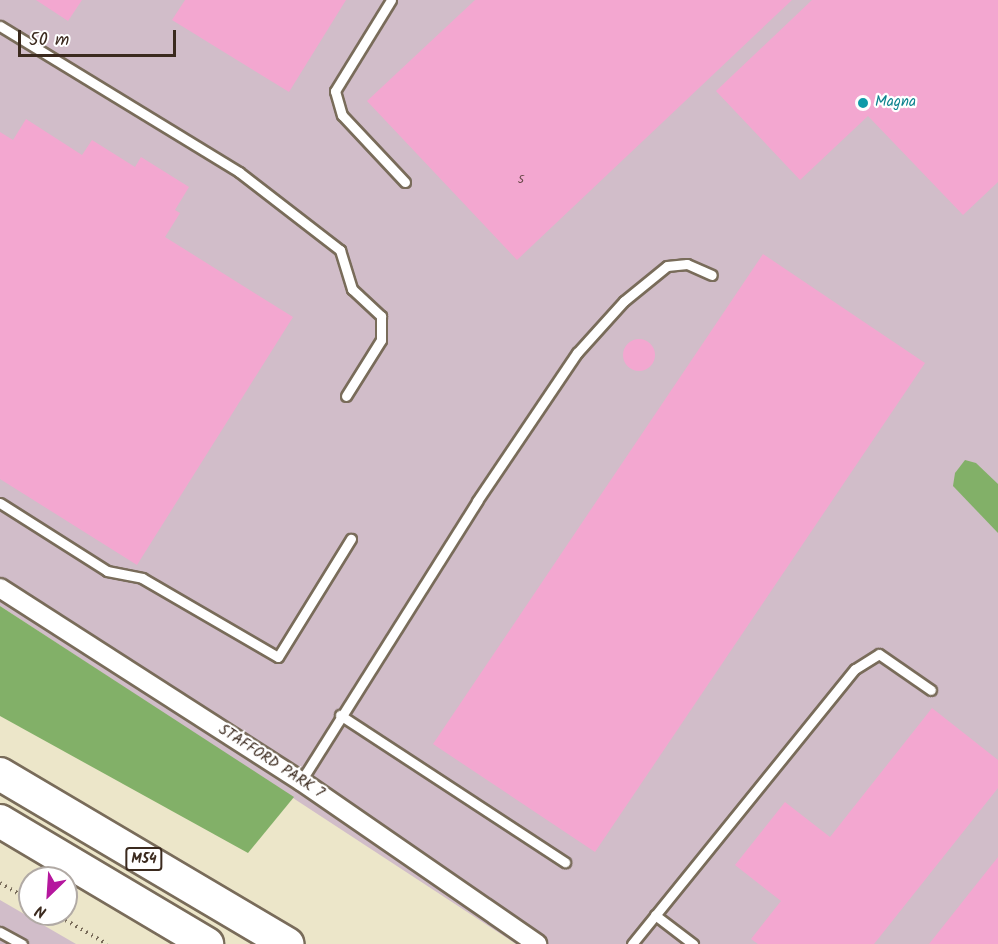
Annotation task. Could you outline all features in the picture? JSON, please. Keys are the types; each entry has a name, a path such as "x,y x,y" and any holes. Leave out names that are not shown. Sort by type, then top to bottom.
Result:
{"highway":[{"name":"M54","path":"0,774 288,944"},
{"name":"M54","path":"0,821 207,944"}],"street":[{"name":"STAFFORD PARK 7","path":"0,588 301,781 537,944"}],"lane":[{"path":"391,0 335,91 342,115 405,182"},
{"path":"0,26 239,172 340,250 352,289 381,316 381,340 346,396"},
{"path":"301,781 530,419 577,353 624,301 667,266 687,264 712,275"},
{"path":"0,503 106,571 142,578 278,657 351,539"},
{"path":"632,944 855,669 879,654 932,690"},
{"path":"340,716 565,862"},
{"path":"655,915 693,944"},
{"path":"0,932 22,944"}],"path":[{"path":"0,883 18,893"},
{"path":"76,926 107,944"}],"shaded area":[{"path":"0,0 998,0 998,944 516,944 0,606"},
{"path":"0,900 18,910 18,926 45,926 76,944 0,944"}],"green space":[{"path":"965,460 976,463 998,484 998,533 953,486 955,473"},
{"path":"0,606 294,797 248,853 0,716"}],"building":[{"path":"36,0 82,0 68,21"},
{"path":"185,0 346,0 289,92 172,20"},
{"path":"475,0 792,0 517,260 367,101"},
{"name":"Magna","path":"812,0 998,0 998,182 963,215 868,116 800,180 716,91"},
{"path":"26,119 82,155 92,140 135,167 141,157 189,187 175,210 180,213 165,237 293,317 137,565 0,479 0,132 13,140"},
{"path":"763,254 925,363 595,852 433,744"},
{"path":"639,339 650,344 655,355 650,366 639,371 628,366 623,355 628,344"},
{"path":"932,708 998,760 998,788 874,944 758,944 751,939 781,901 735,865 785,802 830,837"},
{"path":"998,857 998,944 929,944"}],"place":[{"name":"Magna","path":"863,103"}]}
